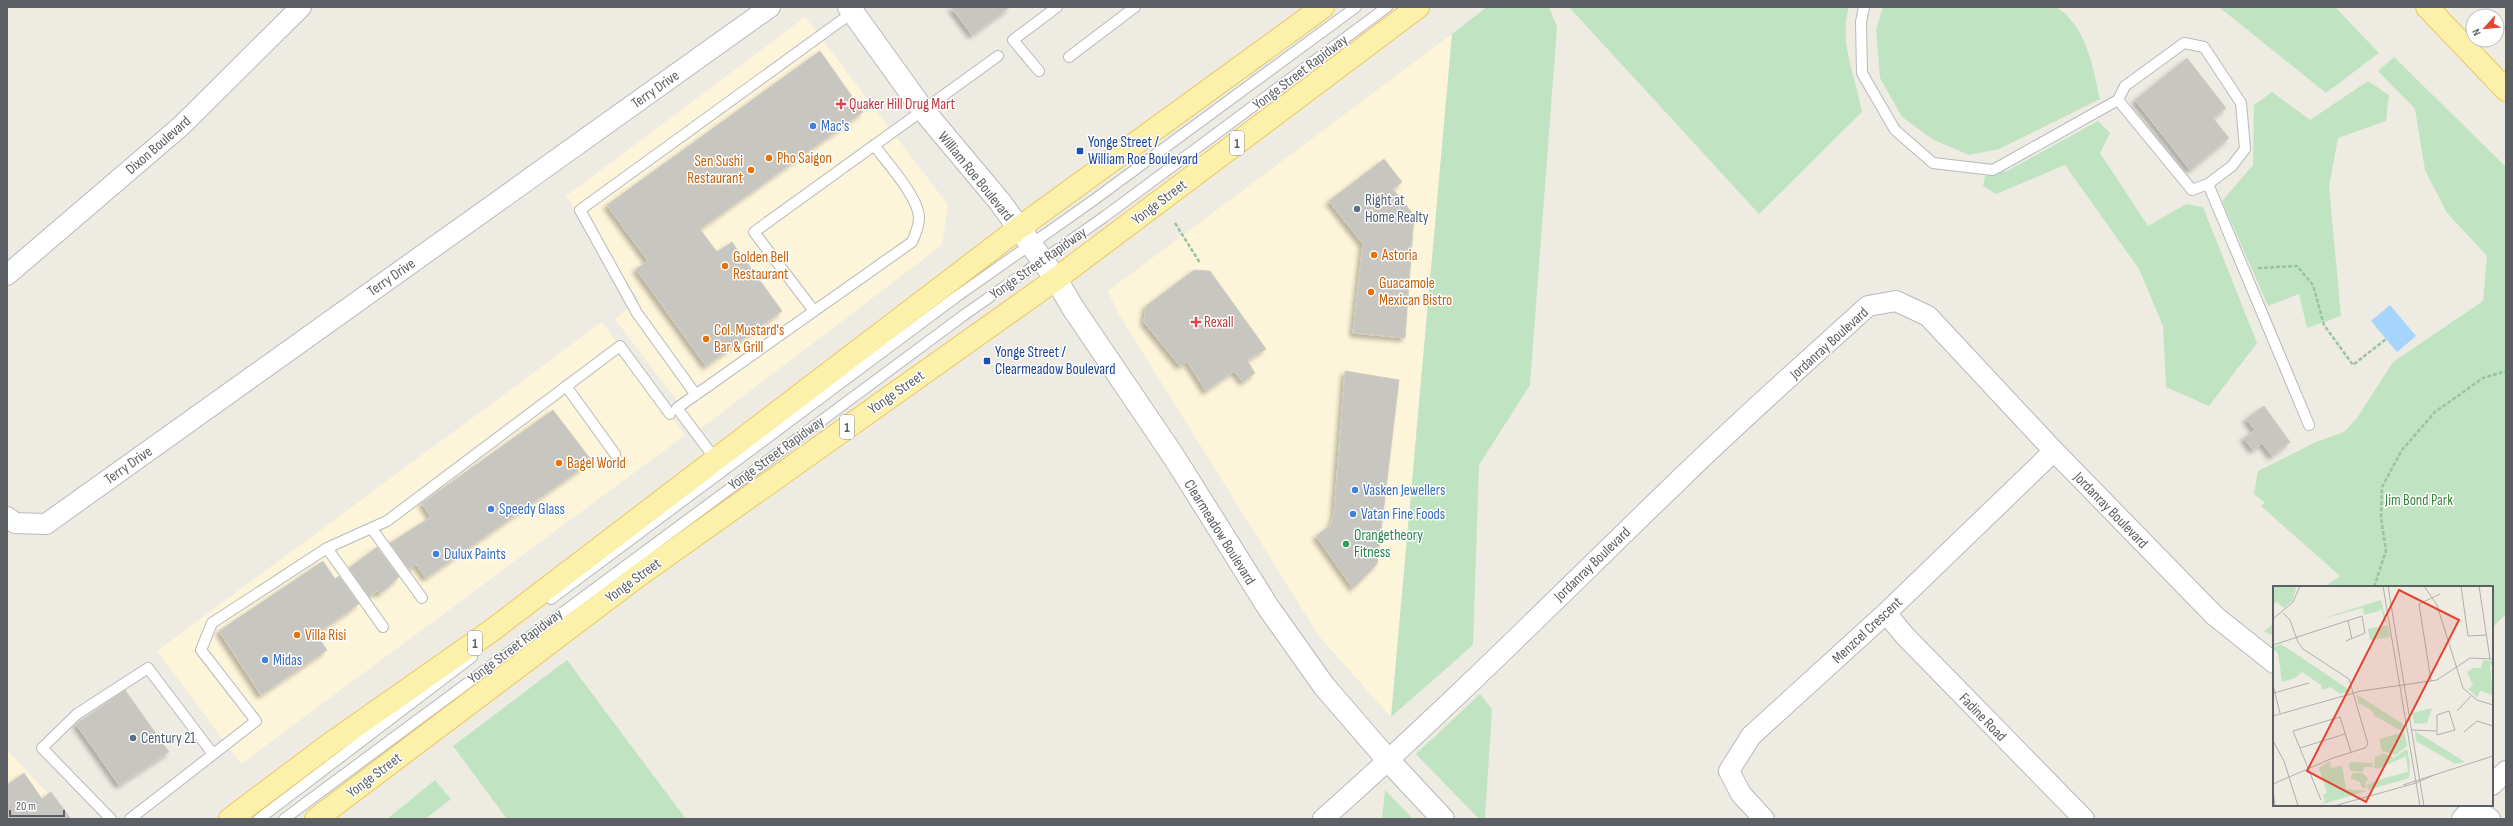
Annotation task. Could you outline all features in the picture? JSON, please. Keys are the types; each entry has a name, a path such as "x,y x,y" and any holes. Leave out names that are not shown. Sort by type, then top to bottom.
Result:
{"main road":[{"name":"1","path":"230,819 330,744 491,631 716,460 1030,244 1323,7"},
{"name":"Yonge Street","path":"316,819 638,576 1056,279 1418,7"},
{"path":"2428,7 2506,90"}],"street":[{"name":"Dixon Boulevard","path":"7,275 181,126 301,7"},
{"name":"Terry Drive","path":"7,517 15,523 46,524 770,7"},
{"name":"William Roe Boulevard","path":"851,10 923,110 1000,202 1030,244"},
{"name":"Clearmeadow Boulevard","path":"1030,244 1056,279 1073,308 1174,457 1268,607 1324,686 1387,759 1442,819"},
{"name":"Jordanray Boulevard","path":"1323,819 1364,784 1387,759 1501,654 1679,480 1868,306 1896,302 1928,316 2054,451 2215,616 2273,662"},
{"name":"Menzcel Crescent","path":"1764,819 1741,794 1729,771 1751,736 1886,613 2054,451"},
{"name":"Fadine Road","path":"1886,613 1905,636 2084,819"},
{"path":"2493,784 2506,771"},
{"path":"2470,809 2490,819"}],"lane":[{"path":"1039,71 1013,40 1057,7"},
{"path":"1069,57 1135,7"},
{"name":"Yonge Street Rapidway","path":"259,819 506,632 754,450 956,297 1356,7"},
{"name":"Yonge Street Rapidway","path":"284,819 724,491 1030,244 1263,101 1387,7"},
{"path":"1864,7 1861,22 1862,73 1895,130 1934,163 1993,170 2118,100 2125,86 2184,43 2204,47 2241,103 2245,149 2232,166 2208,184 2192,190 2118,100"},
{"path":"696,395 637,313 580,210 851,10"},
{"path":"814,311 754,232 998,56"},
{"path":"716,460 677,408 912,242 919,218 914,201 874,145"},
{"path":"2208,184 2309,425"},
{"path":"130,819 256,721 201,650 212,624 327,548 387,521 620,346 670,414"},
{"path":"566,386 615,454"},
{"path":"372,529 422,598"},
{"path":"327,548 382,627"},
{"path":"111,819 42,748 77,714 148,668 213,754"}],"path":[{"path":"1175,223 1200,263"},
{"path":"2243,269 2297,266 2313,285 2324,325 2353,366 2386,338"},
{"path":"2374,586 2386,551 2381,517 2382,488 2402,450 2435,412 2483,378 2506,371"}],"shaded area":[{"path":"805,17 948,205 942,245 699,430 615,319 639,300 566,196"},
{"path":"1452,34 1391,717 1319,636 1118,313 1108,291"},
{"path":"602,322 685,435 241,764 157,651"},
{"path":"7,750 72,819 7,819"}],"green space":[{"path":"1487,7 1549,7 1557,27 1530,385 1479,465 1473,645 1391,717 1452,34"},
{"path":"1569,7 1849,7 1846,20 1847,47 1862,112 1759,214"},
{"path":"1883,7 2056,7 2075,24 2087,48 2100,99 1999,149 1969,155 1932,139 1902,117 1880,78 1876,30"},
{"path":"2219,7 2335,7 2379,53 2326,93"},
{"name":"Jim Bond Park","path":"2394,57 2506,167 2506,614 2493,627 2493,586 2325,586 2340,576 2261,506 2265,503 2254,494 2258,471 2316,442 2344,432 2357,418 2393,362 2483,301 2487,256 2447,213 2425,170 2415,109 2378,71"},
{"path":"2368,81 2389,95 2386,121 2338,138 2329,187 2341,316 2307,328 2299,294 2268,306 2222,201 2253,165 2254,105 2272,92 2310,120"},
{"path":"2098,121 2110,133 2100,153 2148,226 2186,204 2203,207 2257,343 2209,406 2166,387 2163,326 2139,269 2065,165 1996,194 1983,186 1985,176 2007,171"},
{"path":"2273,624 2273,636 2264,631"},
{"path":"567,660 686,819 507,819 453,746"},
{"path":"1480,694 1492,709 1485,819 1479,819 1416,754"},
{"path":"435,780 451,799 425,819 387,819"},
{"path":"1385,790 1413,819 1382,819"}],"water":[{"path":"2390,305 2416,336 2397,352 2371,321"}],"building":[{"path":"951,7 1010,7 972,35"},
{"path":"820,51 863,112 700,229 717,252 732,242 782,311 706,366 636,269 648,261 607,205"},
{"path":"2187,58 2226,108 2213,118 2229,138 2190,170 2135,100"},
{"path":"1384,159 1402,182 1393,189 1414,215 1405,338 1353,333 1363,244 1329,201"},
{"path":"1194,270 1210,271 1266,349 1247,360 1255,373 1243,382 1234,371 1206,391 1187,361 1180,366 1144,322 1146,306"},
{"path":"1345,371 1399,380 1377,564 1353,588 1316,536 1331,525 1334,515"},
{"path":"2264,406 2290,442 2272,456 2262,443 2253,450 2244,438 2255,430 2246,419"},
{"path":"553,410 592,461 426,578 416,564 409,569 390,543 431,517 422,503"},
{"path":"377,547 399,577 380,594 377,591 369,596 349,568"},
{"path":"323,561 335,579 339,576 359,604 316,634 327,650 261,695 219,631"},
{"path":"125,690 169,752 119,785 76,724"},
{"path":"24,773 42,799 51,792 71,819 7,819 7,785"}],"place":[{"name":"Quaker Hill Drug Mart","path":"841,104"},
{"name":"Mac's","path":"813,126"},
{"name":"Yonge Street / William Roe Boulevard","path":"1080,151"},
{"name":"Pho Saigon","path":"769,158"},
{"name":"Sen Sushi Restaurant","path":"751,170"},
{"name":"Right at Home Realty","path":"1357,209"},
{"name":"Astoria","path":"1374,255"},
{"name":"Golden Bell Restaurant","path":"725,266"},
{"name":"Guacamole Mexican Bistro","path":"1371,292"},
{"name":"Rexall","path":"1196,322"},
{"name":"Col. Mustard's Bar & Grill","path":"706,339"},
{"name":"Yonge Street / Clearmeadow Boulevard","path":"987,361"},
{"name":"Bagel World","path":"559,463"},
{"name":"Vasken Jewellers","path":"1355,490"},
{"name":"Speedy Glass","path":"491,509"},
{"name":"Vatan Fine Foods","path":"1353,514"},
{"name":"Orangetheory Fitness","path":"1346,544"},
{"name":"Dulux Paints","path":"436,554"},
{"name":"Villa Risi","path":"297,635"},
{"name":"Midas","path":"265,660"},
{"name":"Century 21","path":"133,738"}]}
